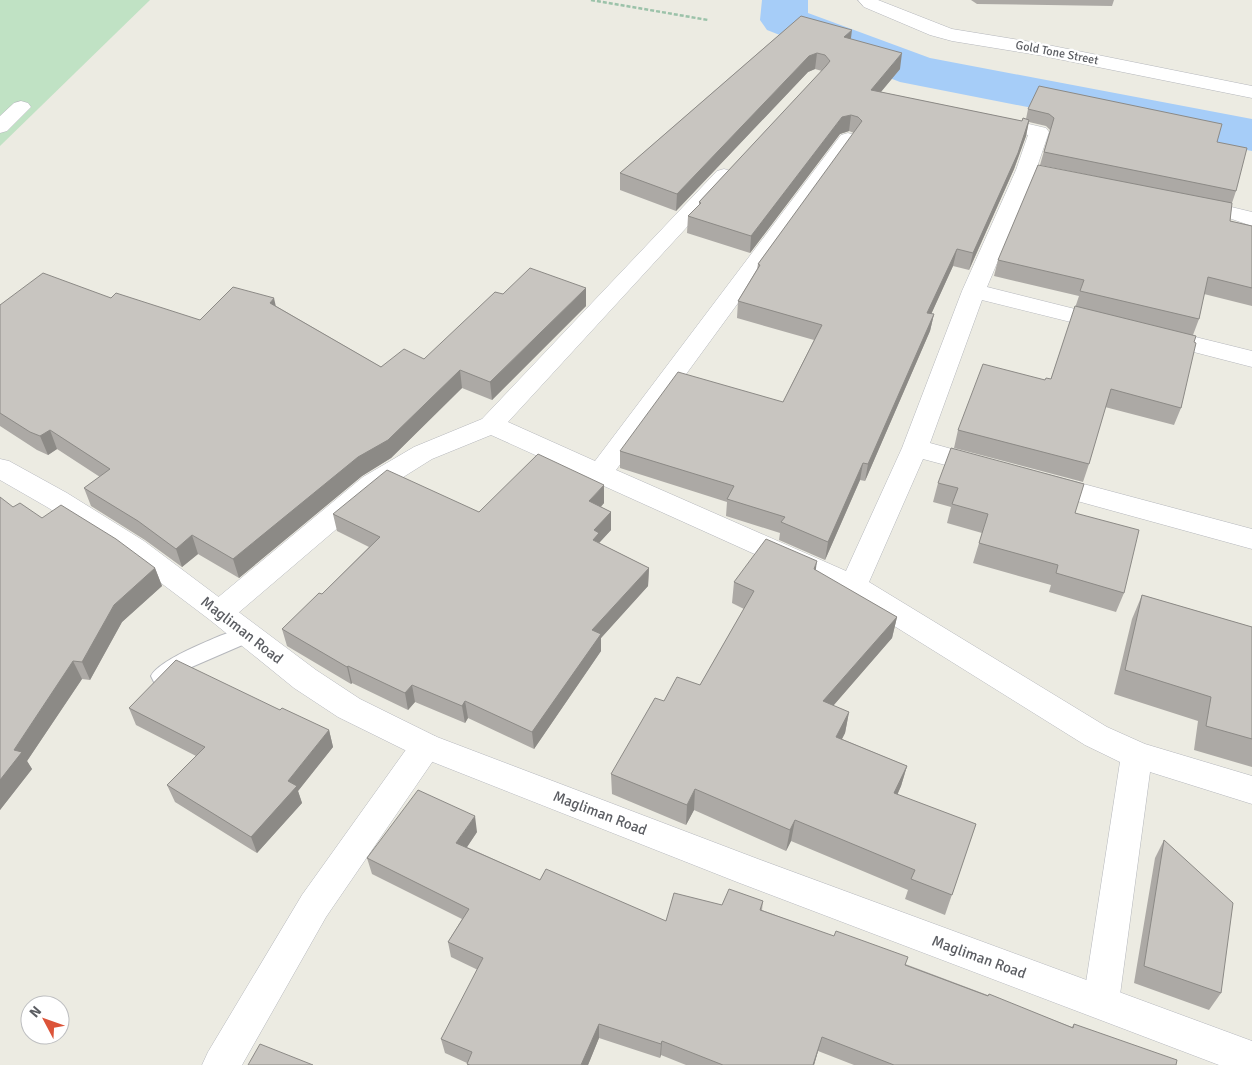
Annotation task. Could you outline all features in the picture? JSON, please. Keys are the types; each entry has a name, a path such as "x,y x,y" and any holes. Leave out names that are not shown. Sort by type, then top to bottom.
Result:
{"street":[{"name":"Gold Tone Street","path":"867,0 936,31 952,35 1038,48 1252,92"},
{"path":"0,127 21,107"},
{"path":"853,586 915,448 974,291 1036,172 1039,132 971,117"},
{"path":"600,473 848,139"},
{"path":"220,612 372,484 423,453 491,425 742,157"},
{"path":"1173,200 1232,212 1252,219"},
{"path":"974,291 1252,359"},
{"path":"491,425 853,586 1096,736 1137,755 1252,790"},
{"path":"915,448 1252,538"},
{"name":"Magliman Road","path":"0,468 57,500 134,548 305,679 349,708 426,746 749,871 1252,1058"},
{"path":"221,1065 314,906 426,746"},
{"path":"1101,1002 1137,755"}],"lane":[{"path":"150,688 160,677 180,663 247,634"}],"path":[{"path":"591,0 708,20"}],"green space":[{"path":"0,0 150,0 0,146"}],"building":[{"path":"801,16 852,30 844,37 902,53 871,90 1022,121 1023,118 1029,120 1018,153 973,253 957,249 927,313 934,314 868,464 863,463 828,542 781,522 785,517 727,499 734,486 620,451 678,372 783,402 822,325 738,301 760,265 758,264 862,121 858,117 851,115 842,117 751,236 688,216 826,66 830,61 825,55 817,53 809,56 677,194 620,173"},
{"path":"1039,86 1222,124 1217,142 1247,148 1236,191 1044,152 1054,118 1049,114 1028,109"},
{"path":"1038,165 1232,203 1230,221 1252,226 1252,288 1208,277 1199,319 1080,291 1084,280 998,260"},
{"path":"530,268 586,288 490,382 460,370 388,440 358,457 233,559 192,535 176,549 138,521 84,488 110,469 50,430 40,436 30,432 0,413 0,305 43,273 111,298 116,293 200,320 233,287 274,298 270,303 381,367 404,349 424,359 495,292 503,294"},
{"path":"1075,306 1196,336 1181,408 1111,389 1089,464 958,430 983,364 1045,380 1046,378 1051,379"},
{"path":"951,448 1084,484 1075,513 1139,530 1124,593 1056,573 1058,565 979,543 988,514 952,504 958,488 938,483"},
{"path":"538,454 604,485 589,501 611,512 594,530 599,533 593,540 649,568 592,630 601,634 532,732 465,701 462,706 412,685 405,693 347,667 282,629 319,593 322,594 380,537 333,514 387,470 479,512"},
{"path":"0,497 13,507 20,503 42,518 61,505 116,539 155,568 114,605 82,662 73,661 14,750 22,752 0,780"},
{"path":"766,539 817,561 814,569 897,617 823,701 849,712 836,737 907,766 894,793 976,824 952,895 911,879 915,870 795,820 790,830 695,789 687,805 611,774 655,698 664,701 677,677 700,685 754,591 734,582"},
{"path":"1142,595 1252,627 1252,739 1206,726 1211,697 1125,670"},
{"path":"176,660 280,710 282,708 329,730 288,781 297,786 251,837 167,785 205,747 129,708"},
{"path":"418,790 475,816 456,843 540,880 546,869 666,921 674,893 722,905 729,889 763,901 760,910 834,936 836,931 908,957 905,965 988,996 989,994 1073,1028 1074,1024 1177,1060 1176,1065 894,1065 822,1037 813,1065 723,1065 662,1041 661,1044 599,1024 581,1065 467,1064 472,1052 441,1039 483,958 448,942 469,909 367,858"},
{"path":"1164,840 1233,903 1221,993 1144,966"},
{"path":"260,1044 313,1065 248,1065"}],"waterway":[{"path":"785,0 784,20 918,71 1252,135"}]}
